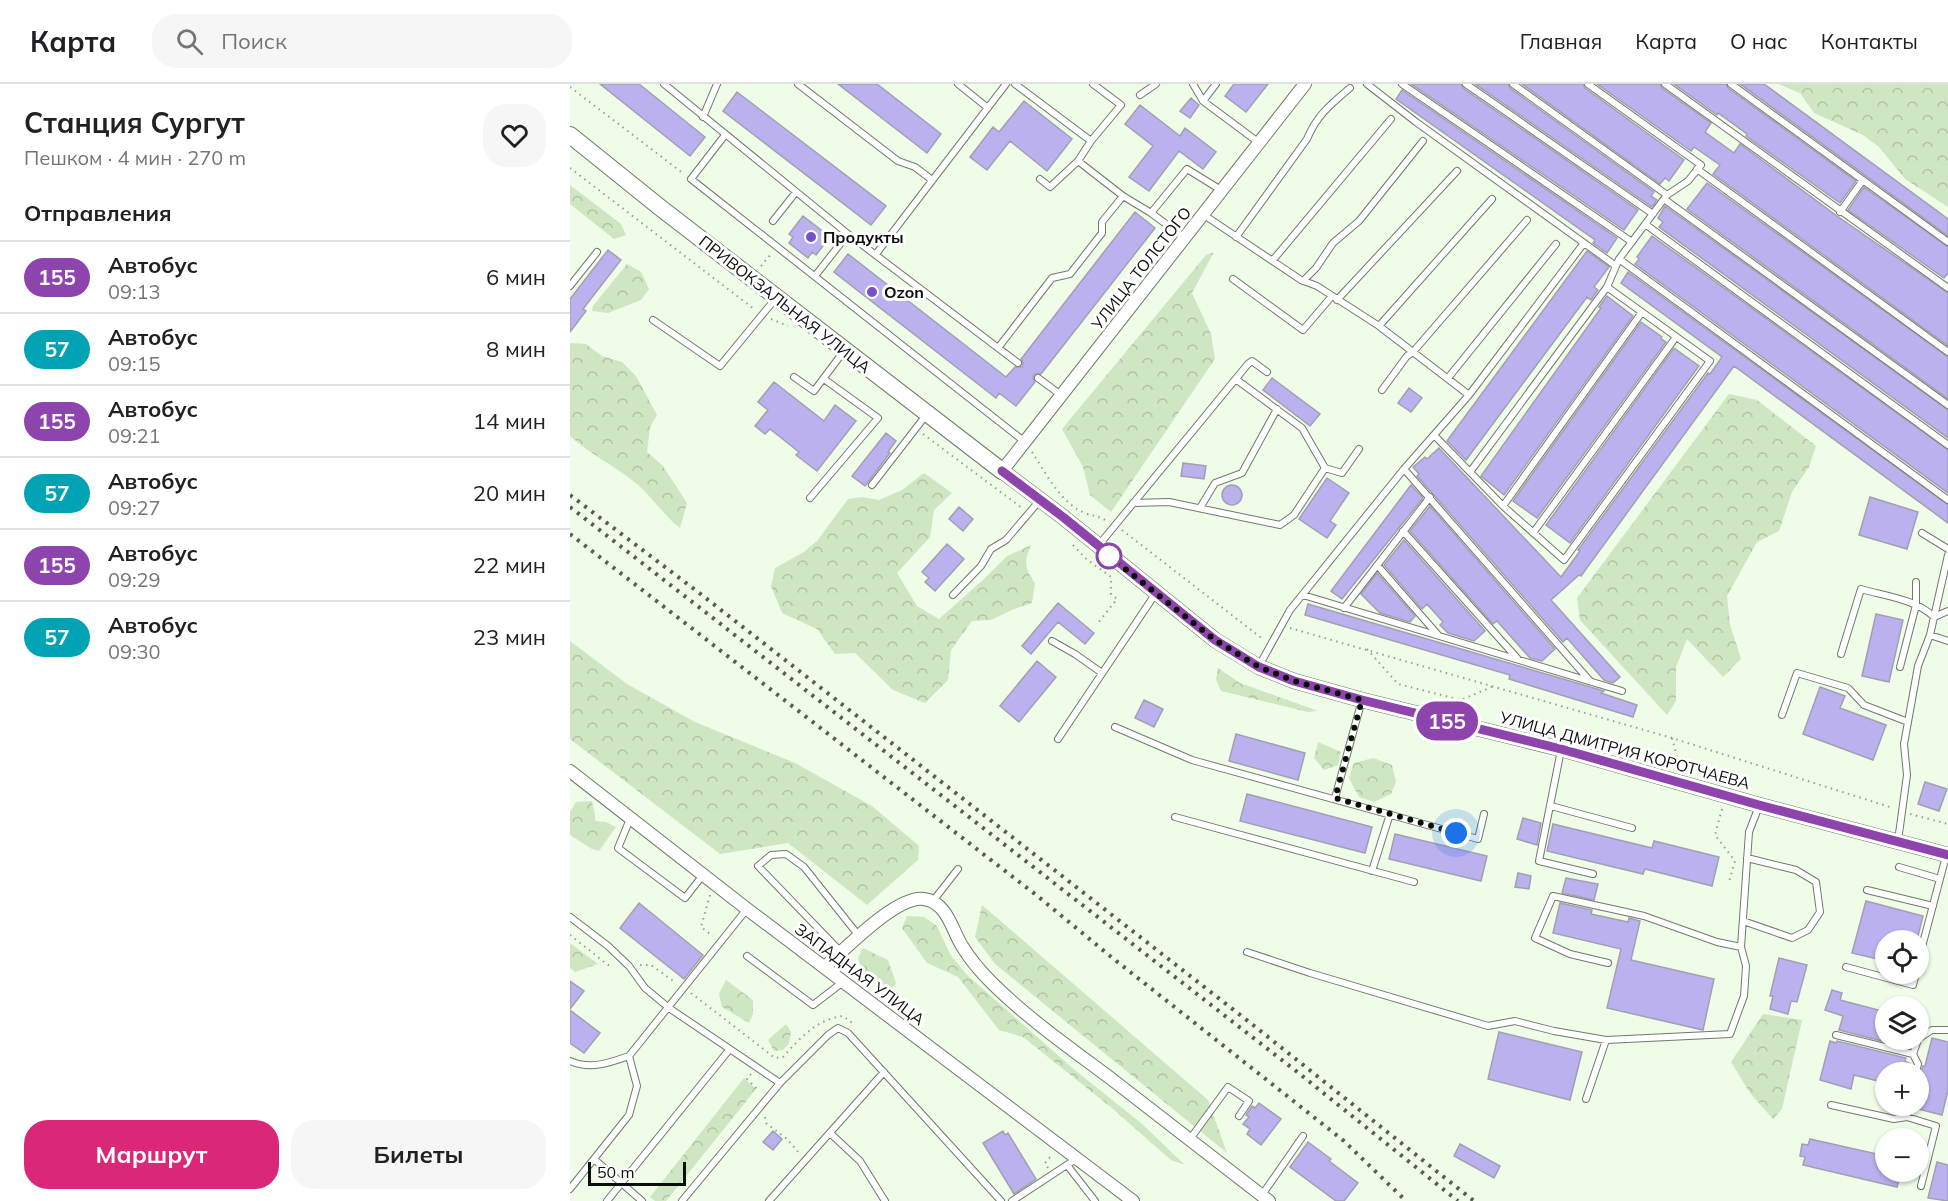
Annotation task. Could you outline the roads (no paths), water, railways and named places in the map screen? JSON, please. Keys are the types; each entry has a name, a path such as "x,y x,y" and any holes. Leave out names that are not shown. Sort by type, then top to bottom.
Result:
{"main road":[{"name":"ПРИВОКЗАЛЬНАЯ УЛИЦА","path":"570,135 1002,471"}],"street":[{"name":"УЛИЦА ТОЛСТОГО","path":"1002,471 1305,84"},
{"name":"УЛИЦА ДМИТРИЯ КОРОТЧАЕВА","path":"1002,471 1215,640 1259,667 1294,681 1362,700 1561,749 1947,855"},
{"name":"ЗАПАДНАЯ УЛИЦА","path":"570,771 825,967 1072,1162 1132,1201"},
{"path":"825,967 859,936 899,905 923,898 933,902 944,910 962,946 991,982 1045,1029 1265,1198"}],"lane":[{"path":"664,84 848,234 1018,363"},
{"path":"704,117 717,84"},
{"path":"798,84 898,161 915,167 932,180"},
{"path":"958,84 988,108"},
{"path":"876,254 1006,84"},
{"path":"1016,84 1091,141"},
{"path":"1040,179 1050,187 1078,161 1091,141 1121,105 1093,84"},
{"path":"1140,95 1156,84"},
{"path":"1193,84 1203,101 1258,142"},
{"path":"1203,101 1216,84"},
{"path":"1367,84 1616,266"},
{"path":"1402,84 1632,242"},
{"path":"1466,84 1653,214"},
{"path":"1513,84 1948,405"},
{"path":"1470,472 1607,287 1619,259 1645,224 1666,197 1688,182 1701,165 1588,84"},
{"path":"1665,84 1948,288"},
{"path":"1731,84 1948,242"},
{"path":"1236,237 1307,139 1314,123 1326,108 1350,88"},
{"path":"1273,260 1391,119"},
{"path":"726,135 691,179 1025,441"},
{"path":"1303,281 1316,268 1333,243 1359,221 1423,141"},
{"path":"1078,161 1123,196 1185,238"},
{"path":"1151,213 1187,169 1221,191"},
{"path":"1697,169 1948,352"},
{"path":"1233,279 1303,330 1457,171"},
{"path":"1840,212 1863,180"},
{"path":"773,221 796,192"},
{"path":"998,348 1052,278 1070,274 1102,233 1101,222 1123,196"},
{"path":"1379,326 1492,199"},
{"path":"1204,215 1303,281 1317,286 1379,326 1469,395"},
{"path":"1382,390 1407,356 1413,352 1527,220"},
{"path":"1645,224 1948,445"},
{"path":"815,276 848,234"},
{"path":"1259,667 1290,610 1404,469 1469,395 1584,243"},
{"path":"1448,378 1556,244"},
{"path":"570,286 597,252"},
{"path":"1619,259 1948,500"},
{"path":"1434,435 1503,506 1564,560 1710,361 1607,287"},
{"path":"653,320 720,366 776,297"},
{"path":"1503,506 1642,312"},
{"path":"1533,533 1677,337"},
{"path":"794,377 814,392 844,350"},
{"path":"1098,546 1252,361 1267,372"},
{"path":"1038,378 1061,395"},
{"path":"810,498 878,418 824,379"},
{"path":"1236,380 1302,428 1325,468 1342,472 1359,449"},
{"path":"1200,508 1215,483 1242,473 1277,409"},
{"path":"872,485 927,413"},
{"path":"1133,503 1169,502 1280,525 1294,515 1325,468"},
{"path":"1404,469 1590,681"},
{"path":"1344,608 1430,497"},
{"path":"953,595 981,566 991,549 1006,540 1040,500"},
{"path":"1404,531 1518,660"},
{"path":"1922,533 1948,549"},
{"path":"1898,842 1907,775 1904,744 1918,666 1930,635 1948,555"},
{"path":"1377,565 1438,636"},
{"path":"1900,667 1916,605 1916,582"},
{"path":"1841,654 1861,589 1916,605 1927,610 1934,617"},
{"path":"1058,739 1156,593"},
{"path":"1303,595 1622,691"},
{"path":"1934,617 1948,611"},
{"path":"1930,635 1948,641"},
{"path":"1052,641 1102,673"},
{"path":"1782,715 1797,673 1848,688 1864,705 1908,722"},
{"path":"1335,798 1362,700"},
{"path":"1115,727 1192,760 1478,839 1484,814"},
{"path":"1561,749 1539,861 1593,874"},
{"path":"1247,952 1310,974 1488,1026 1515,1021 1554,1031 1606,1040 1730,1034 1744,996 1746,966 1741,947 1749,832 1759,805"},
{"path":"1551,806 1632,828"},
{"path":"1372,871 1390,814"},
{"path":"630,818 618,848 685,897 703,875"},
{"path":"1175,818 1414,882"},
{"path":"841,953 758,866 771,855 786,854 804,867 859,936"},
{"path":"1927,930 1947,855"},
{"path":"1743,921 1792,938 1808,930 1820,912 1816,882 1796,870 1747,858"},
{"path":"1899,867 1940,879"},
{"path":"933,902 958,869"},
{"path":"1867,890 1933,906"},
{"path":"1608,963 1570,954 1535,938 1553,896 1644,916 1717,942 1741,947"},
{"path":"570,1062 581,1066 605,1065 629,1056 747,909"},
{"path":"570,917 608,946 629,966 645,988 669,1008 780,1083"},
{"path":"747,956 813,1005 844,982"},
{"path":"1846,968 1875,975"},
{"path":"682,1201 780,1083 828,1035 838,1028 848,1033 1001,1201"},
{"path":"1929,1032 1948,1030"},
{"path":"1836,1035 1913,1054"},
{"path":"1586,1099 1606,1040"},
{"path":"607,1201 729,1050"},
{"path":"1914,1050 1913,1054 1917,1062"},
{"path":"570,1189 629,1115 637,1086 629,1056"},
{"path":"769,1201 884,1072"},
{"path":"1190,1140 1228,1087 1249,1101 1239,1116"},
{"path":"1831,1105 1894,1119 1907,1117 1936,1126 1921,1186"},
{"path":"830,1133 860,1161 885,1201"},
{"path":"1265,1198 1303,1136"},
{"path":"594,1159 642,1201"},
{"path":"1012,1201 1072,1162 1095,1201"}],"railway":[{"path":"570,495 698,592 1253,1025 1474,1201"},
{"path":"570,507 1296,1071 1458,1201"},
{"path":"570,534 1040,898 1344,1141 1406,1201"}],"place":[{"name":"Продукты","path":"811,237"},
{"name":"Ozon","path":"872,292"}]}
